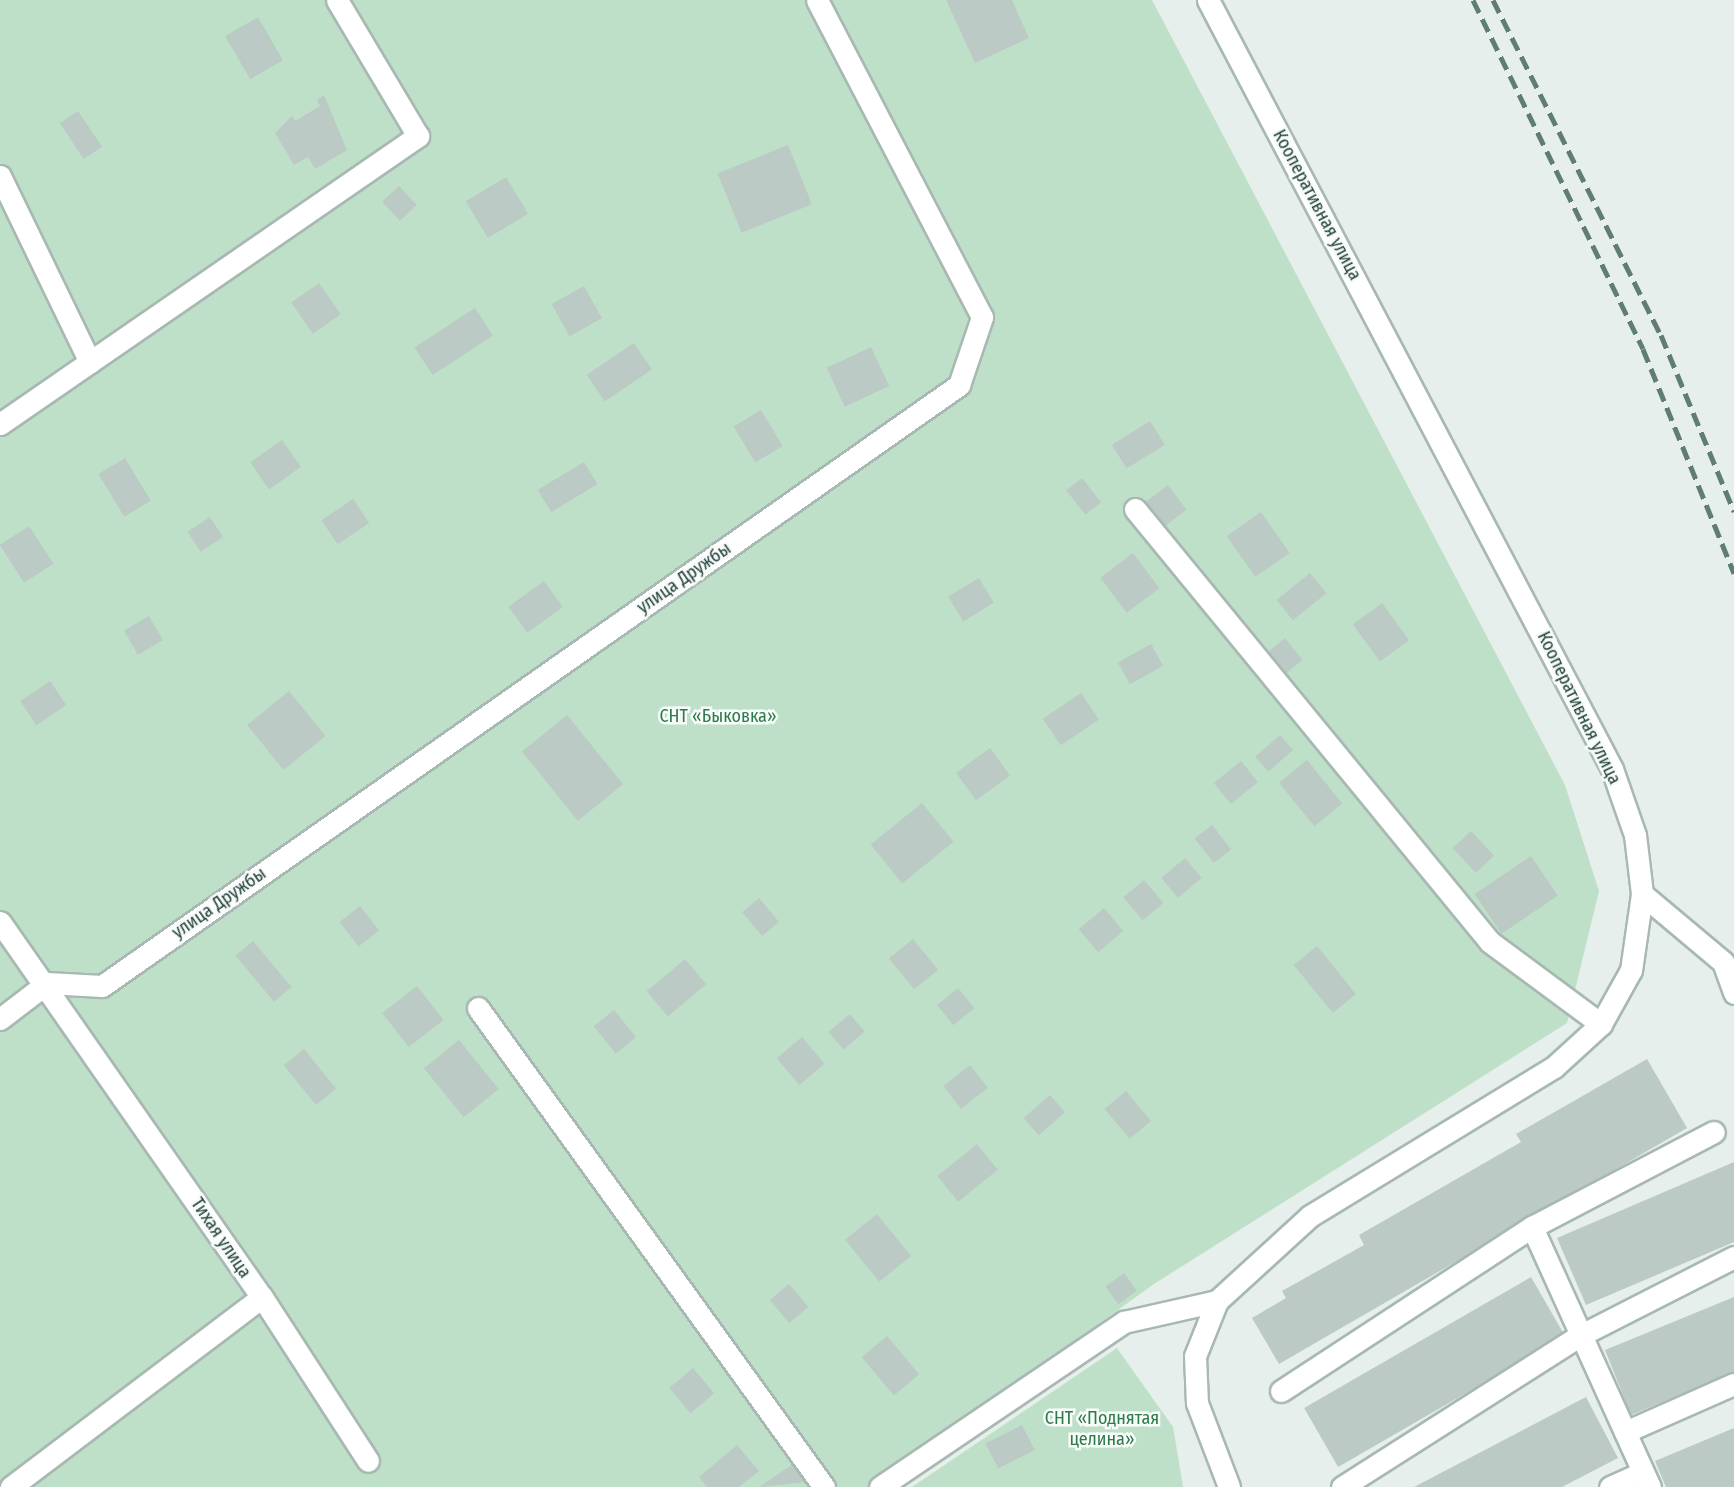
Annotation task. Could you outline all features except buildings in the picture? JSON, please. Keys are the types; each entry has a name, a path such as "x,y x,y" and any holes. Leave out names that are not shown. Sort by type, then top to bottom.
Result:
{"street":[{"path":"0,424 418,136 337,0"},
{"name":"улица Дружбы","path":"47,983 102,986 959,385 982,317 817,0"},
{"name":"Кооперативная улица","path":"1208,0 1612,769 1635,835 1642,894 1631,970 1601,1024 1554,1067 1310,1216 1217,1301 1195,1356 1197,1403 1229,1487"},
{"path":"0,176 90,362"},
{"path":"1135,509 1490,942 1601,1024"},
{"path":"1642,894 1723,962 1734,993"},
{"name":"Тихая улица","path":"0,922 47,983 262,1297 11,1487"},
{"path":"0,1019 47,983"},
{"path":"478,1008 824,1487"},
{"path":"1281,1391 1532,1227 1714,1132"},
{"path":"1532,1227 1647,1479 1610,1487"},
{"path":"1342,1487 1581,1335 1734,1258"},
{"path":"262,1297 368,1461"},
{"path":"880,1487 1124,1322 1217,1301"},
{"path":"1625,1432 1734,1384"}],"green space":[{"name":"СНТ «Быковка»","path":"0,0 1152,0 1565,785 1599,891 1567,1023 1154,1284 872,1487 0,1487"},
{"name":"СНТ «Поднятая целина»","path":"1117,1348 1173,1427 1183,1487 912,1487"}],"railway":[{"path":"1473,0 1643,349 1734,573"},
{"path":"1493,0 1661,335 1734,511"}]}
